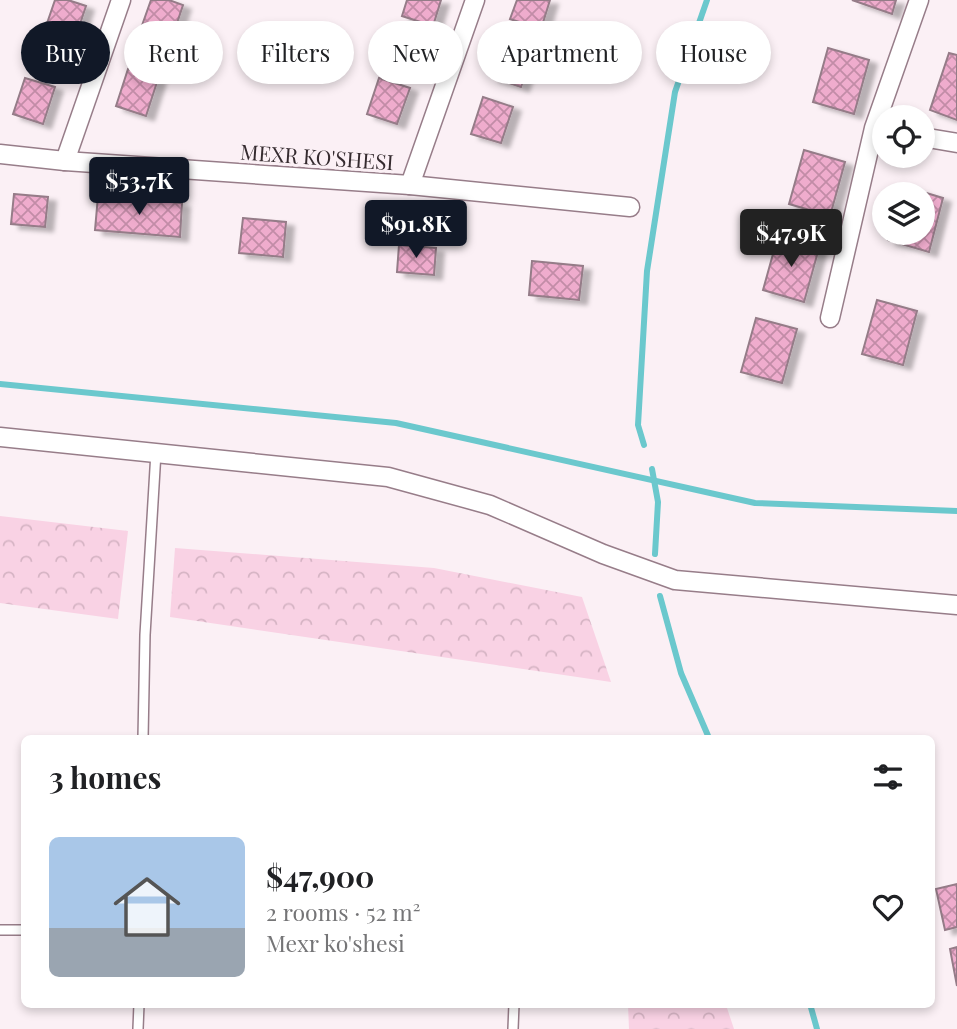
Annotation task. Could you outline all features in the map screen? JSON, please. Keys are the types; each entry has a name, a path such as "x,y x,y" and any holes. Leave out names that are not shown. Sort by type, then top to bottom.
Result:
{"street":[{"path":"65,161 121,0"},
{"path":"410,185 475,0"},
{"path":"886,105 919,0"},
{"path":"935,139 957,143"},
{"name":"MEXR KO'SHESI","path":"0,154 410,185 630,208"},
{"path":"830,318 872,155"},
{"path":"0,437 388,477 490,505 603,554 675,580 957,605"}],"lane":[{"path":"143,735 145,635 156,452"},
{"path":"0,930 21,930"},
{"path":"138,1029 139,1008"},
{"path":"513,1029 514,1008"}],"green space":[{"path":"0,516 128,531 118,619 0,603"},
{"path":"175,548 434,568 582,597 611,682 170,617"},
{"path":"628,1008 727,1008 734,1029 629,1029"}],"building":[{"path":"55,0 68,0 86,6 81,21 48,21"},
{"path":"151,0 169,0 183,5 178,21 144,21"},
{"path":"407,0 441,0 435,21 418,21 402,16"},
{"path":"517,0 550,0 543,21 510,19"},
{"path":"852,0 896,0 892,14"},
{"path":"828,48 869,60 854,114 813,102"},
{"path":"949,53 957,55 957,120 935,112 935,105 932,105"},
{"path":"124,81 124,84 156,84 146,116 116,106"},
{"path":"23,84 55,87 43,124 13,114"},
{"path":"377,84 398,84 410,88 397,124 367,114"},
{"path":"483,97 513,107 501,143 471,134"},
{"path":"804,150 845,162 830,216 789,204"},
{"path":"14,194 48,197 45,227 11,224"},
{"path":"98,196 182,203 180,237 95,230"},
{"path":"935,196 943,198 935,229"},
{"path":"243,218 286,222 283,257 239,253"},
{"path":"778,236 819,248 804,302 763,290"},
{"path":"399,245 436,248 434,275 397,272"},
{"path":"905,245 931,245 929,252"},
{"path":"532,261 583,266 579,300 529,295"},
{"path":"877,300 917,311 903,365 862,354"},
{"path":"756,318 797,329 782,383 741,372"},
{"path":"957,884 957,927 945,930 936,889"},
{"path":"957,947 957,986 950,949"}],"waterway":[{"path":"644,445 638,425 647,271 675,92 707,0"},
{"path":"0,384 396,423 755,503 957,511"},
{"path":"652,469 658,502 655,554"},
{"path":"660,596 681,673 708,735"},
{"path":"811,1008 817,1029"}]}
